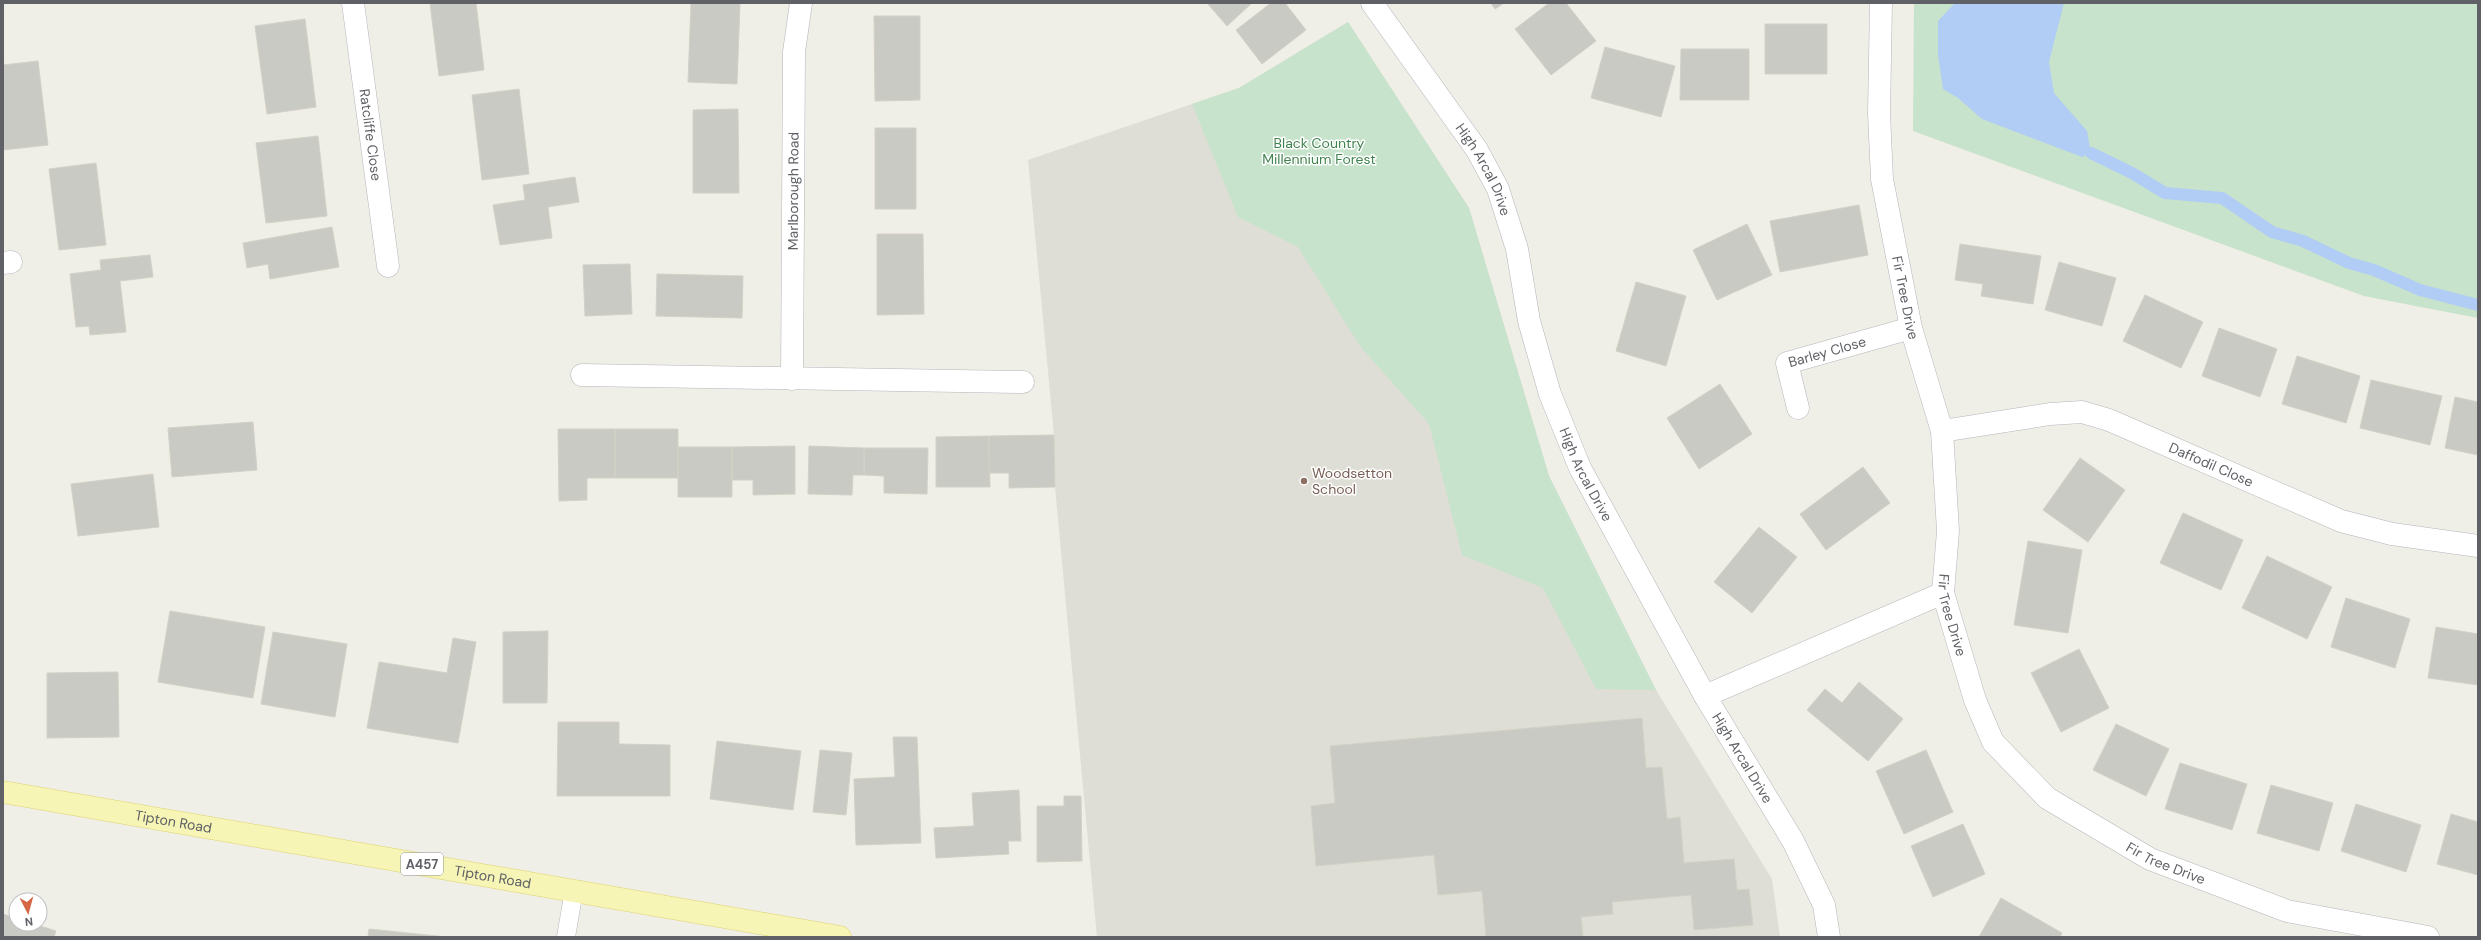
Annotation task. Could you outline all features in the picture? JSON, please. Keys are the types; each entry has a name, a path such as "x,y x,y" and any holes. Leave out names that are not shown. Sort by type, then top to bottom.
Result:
{"main road":[{"name":"Tipton Road","path":"3,792 840,937"}],"street":[{"name":"Ratcliffe Close","path":"353,3 388,266"},
{"name":"Marlborough Road","path":"792,380 794,52 800,3"},
{"name":"High Arcal Drive","path":"1372,3 1476,150 1498,189 1517,249 1531,329 1550,394 1580,468 1705,696 1793,841 1824,905 1829,937"},
{"name":"Fir Tree Drive","path":"1881,3 1879,113 1882,179 1911,328 1942,431 1948,531 1943,593 1975,700 1993,742 2047,798 2150,859 2287,911 2428,937"},
{"name":"Barley Close","path":"1798,408 1787,363 1911,328"},
{"path":"582,375 792,380 1023,382"},
{"name":"Daffodil Close","path":"1942,431 2050,414 2082,412 2109,420 2341,521 2392,534 2478,546"},
{"path":"1705,696 1943,593"}],"lane":[{"path":"566,937 574,890"}],"shaded area":[{"name":"Woodsetton School","path":"1348,22 1469,208 1549,476 1656,690 1772,879 1780,937 1097,937 1055,487 1054,435 1028,160 1239,88"}],"green space":[{"path":"1914,3 2478,3 2478,318 2364,296 1913,131"},
{"name":"Black Country Millennium Forest","path":"1348,22 1469,208 1549,476 1656,690 1596,689 1543,588 1462,555 1429,424 1360,346 1298,247 1238,217 1192,104 1239,88"}],"water":[{"path":"1955,3 2064,3 2049,62 2054,93 2087,131 2091,153 2082,157 1982,119 1958,98 1943,89 1938,55 1938,21"}],"building":[{"path":"430,3 476,3 484,70 439,76"},
{"path":"691,3 740,3 737,84 688,82"},
{"path":"1207,3 1252,3 1227,26"},
{"path":"1271,3 1285,3 1306,30 1262,64 1236,30"},
{"path":"1491,3 1504,3 1495,9"},
{"path":"1549,3 1566,3 1596,41 1551,75 1515,29"},
{"path":"874,16 920,16 920,100 875,101"},
{"path":"305,19 316,107 267,114 255,26"},
{"path":"1765,24 1827,24 1827,74 1765,74"},
{"path":"1605,47 1675,66 1661,117 1591,98"},
{"path":"1681,49 1749,49 1749,100 1680,100"},
{"path":"38,61 48,145 3,150 3,65"},
{"path":"519,89 529,174 482,180 472,95"},
{"path":"738,109 739,193 693,193 693,110"},
{"path":"875,128 916,128 916,209 875,209"},
{"path":"318,136 327,216 266,223 256,143"},
{"path":"96,163 106,245 59,250 49,169"},
{"path":"575,177 579,202 548,207 552,238 500,245 493,205 525,200 523,185"},
{"path":"1859,205 1868,255 1780,272 1770,221"},
{"path":"1747,224 1772,275 1717,300 1693,250"},
{"path":"332,227 339,267 270,279 268,264 247,268 243,243"},
{"path":"877,234 923,234 924,314 877,315"},
{"path":"1960,244 2041,256 2033,304 1981,296 1983,284 1955,280"},
{"path":"150,255 153,277 120,281 126,332 90,335 89,326 76,327 70,274 101,270 100,260"},
{"path":"2059,262 2116,278 2102,326 2045,310"},
{"path":"630,264 632,314 585,316 583,265"},
{"path":"657,274 743,276 742,318 656,316"},
{"path":"1636,282 1686,296 1666,366 1616,351"},
{"path":"2145,295 2203,322 2181,368 2123,341"},
{"path":"2219,328 2277,349 2260,397 2202,376"},
{"path":"2297,356 2360,376 2346,423 2282,404"},
{"path":"2371,380 2442,396 2430,445 2360,428"},
{"path":"1720,384 1752,434 1699,469 1667,418"},
{"path":"2455,397 2478,402 2478,455 2445,448"},
{"path":"253,422 257,470 172,477 168,428"},
{"path":"558,429 615,429 615,478 587,478 587,500 559,501"},
{"path":"615,429 678,429 678,478 615,478"},
{"path":"1054,435 1055,487 1009,488 1009,473 989,473 989,436"},
{"path":"989,436 990,487 936,487 936,437"},
{"path":"795,446 795,494 753,495 753,480 732,480 732,447"},
{"path":"809,446 864,448 864,475 853,475 852,495 808,494"},
{"path":"678,447 732,447 732,497 678,497"},
{"path":"864,448 928,448 927,494 884,493 884,476 864,475"},
{"path":"2080,458 2125,490 2088,542 2043,510"},
{"path":"1863,467 1890,503 1826,550 1800,514"},
{"path":"153,474 159,527 78,536 71,484"},
{"path":"2183,513 2243,540 2221,590 2160,563"},
{"path":"1759,527 1797,557 1752,613 1714,582"},
{"path":"2028,541 2082,550 2068,633 2014,625"},
{"path":"2267,556 2332,587 2307,639 2242,608"},
{"path":"2346,598 2410,619 2395,668 2331,647"},
{"path":"170,611 265,627 253,698 158,682"},
{"path":"2436,627 2478,634 2478,685 2428,678"},
{"path":"548,631 547,703 503,703 503,632"},
{"path":"273,632 347,644 335,717 261,704"},
{"path":"453,638 476,642 458,743 367,728 379,662 447,673"},
{"path":"2079,649 2109,708 2061,732 2031,673"},
{"path":"118,672 119,737 47,738 47,673"},
{"path":"1859,682 1903,719 1868,761 1807,710 1825,689 1842,703"},
{"path":"1642,718 1646,768 1662,767 1667,819 1680,817 1684,863 1734,859 1737,890 1749,889 1753,925 1694,930 1691,895 1612,902 1613,914 1581,917 1583,937 1486,937 1482,891 1438,895 1434,855 1316,866 1311,806 1335,803 1330,746"},
{"path":"558,722 619,722 619,744 670,745 670,796 557,796"},
{"path":"2116,724 2169,749 2146,796 2093,770"},
{"path":"893,737 917,737 921,843 856,845 854,779 895,777"},
{"path":"717,741 801,751 793,810 710,799"},
{"path":"820,750 852,753 846,815 813,812"},
{"path":"1926,750 1953,812 1904,834 1876,771"},
{"path":"2180,763 2247,784 2232,830 2165,809"},
{"path":"2271,785 2333,803 2319,851 2257,833"},
{"path":"1019,790 1021,841 1008,841 1009,854 936,858 934,828 974,826 972,793"},
{"path":"1064,796 1081,796 1082,861 1037,862 1037,806 1064,806"},
{"path":"2356,804 2421,825 2406,872 2341,851"},
{"path":"2451,814 2478,822 2478,875 2437,864"},
{"path":"1963,824 1985,874 1933,897 1911,846"},
{"path":"2001,898 2062,933 2060,937 1979,937"},
{"path":"3,914 8,916 8,932 48,932 48,928 56,931 54,937 3,937"},
{"path":"369,929 447,937 368,937"}],"waterway":[{"path":"2091,153 2132,173 2165,193 2222,198 2272,232 2303,241 2349,263 2374,270 2420,290 2478,305"}],"place":[{"name":"Woodsetton School","path":"1304,481"}]}
